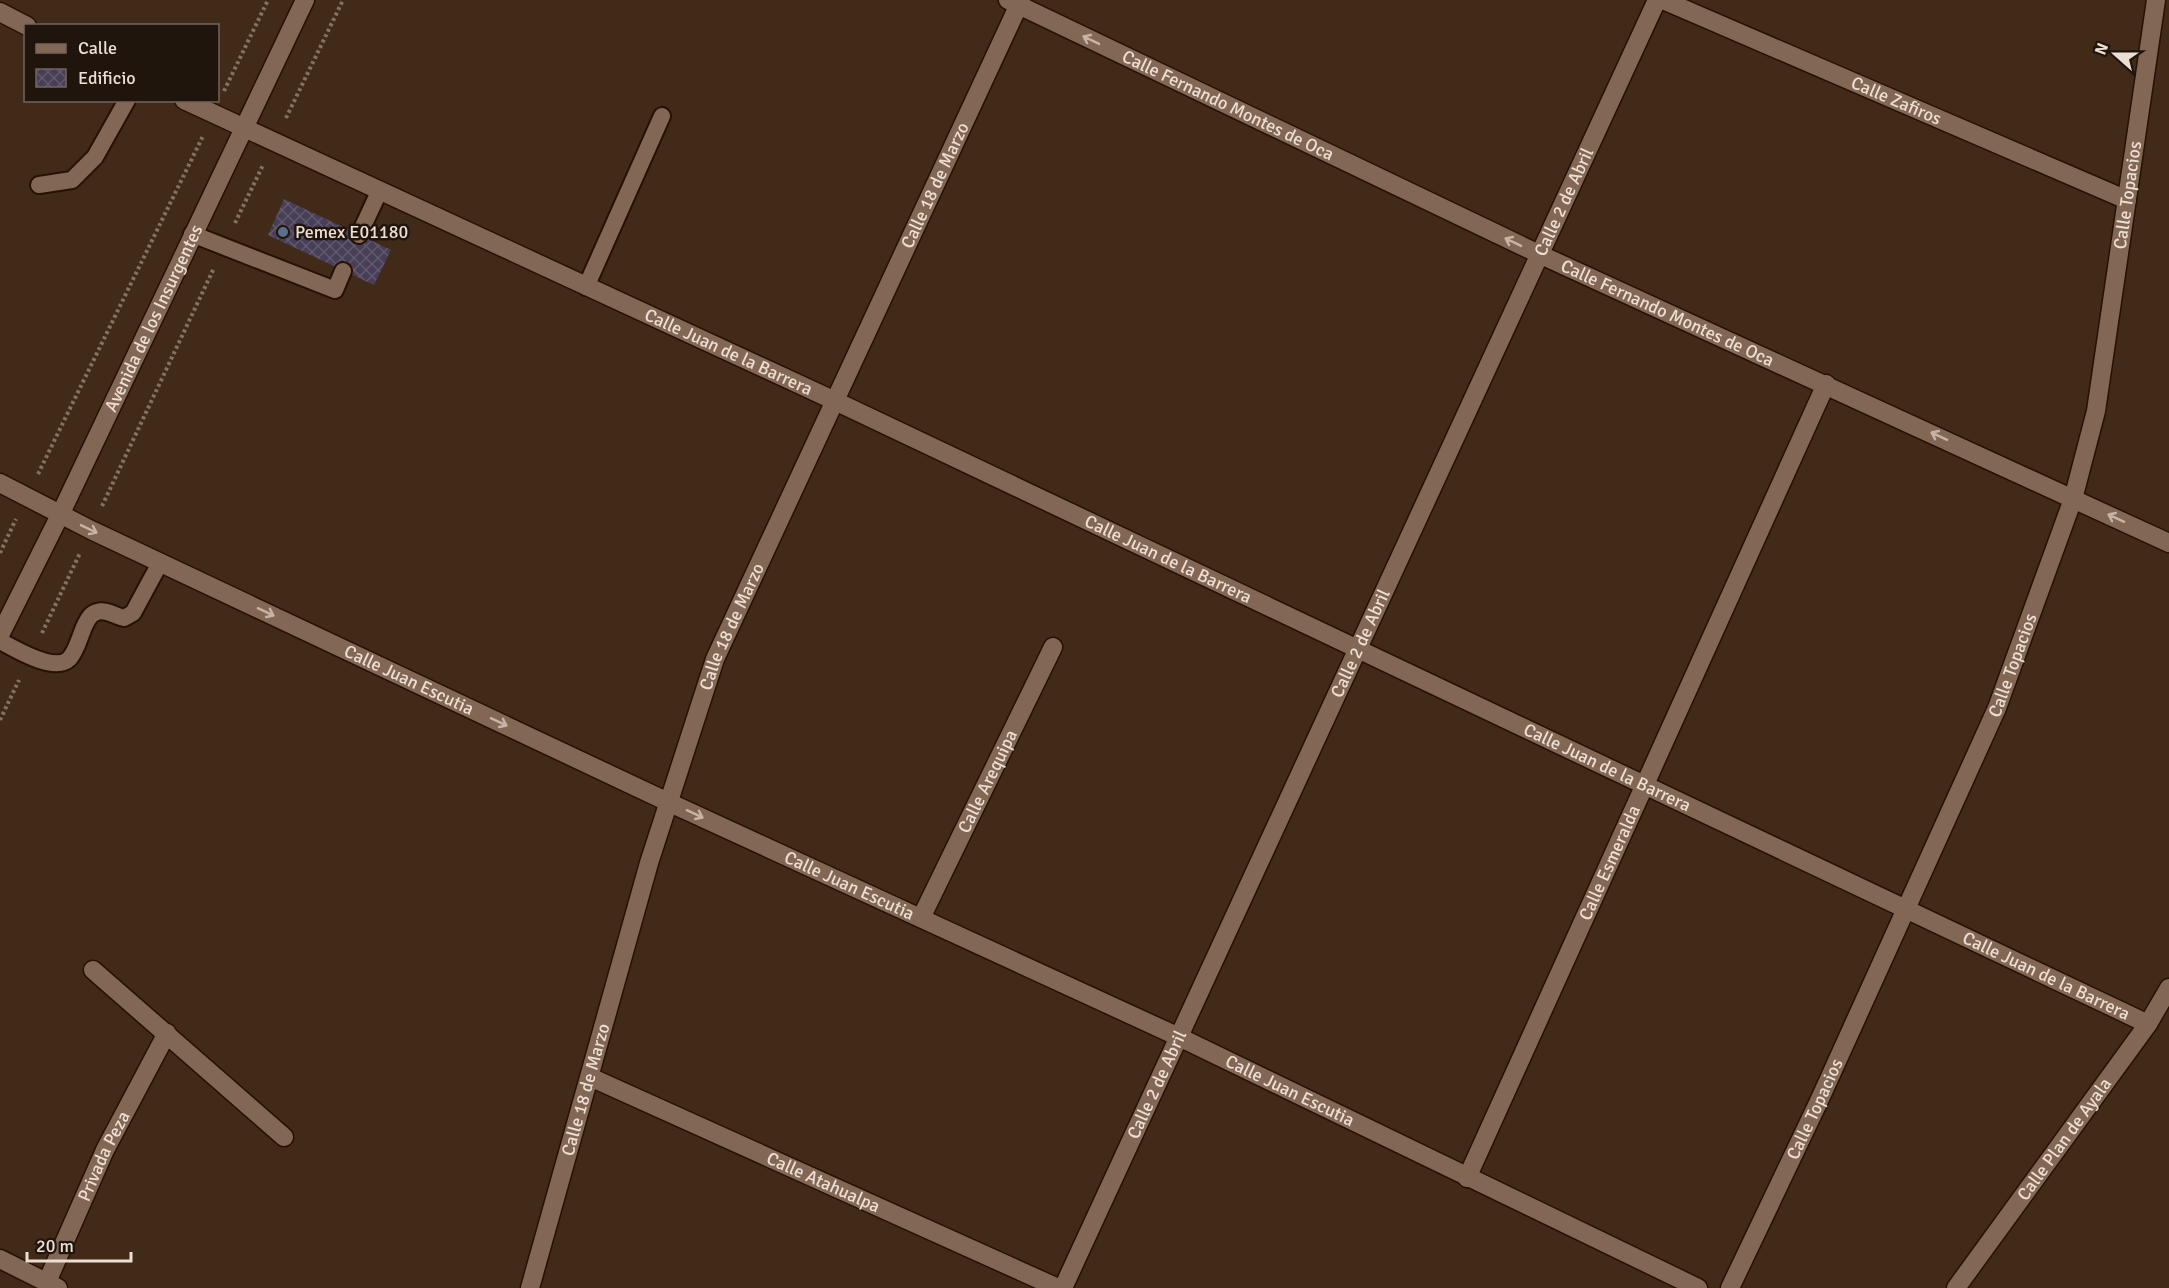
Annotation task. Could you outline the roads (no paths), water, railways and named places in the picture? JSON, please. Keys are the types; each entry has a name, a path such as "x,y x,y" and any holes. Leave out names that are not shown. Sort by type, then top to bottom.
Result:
{"street":[{"name":"Avenida de los Insurgentes","path":"0,635 60,515 304,0"},
{"name":"Calle 2 de Abril","path":"1061,1288 1541,255 1657,0"},
{"name":"Calle Zafiros","path":"1663,0 2127,200"},
{"name":"Calle Topacios","path":"1730,1288 1819,1101 1904,908 1997,708 2073,499 2096,411 2156,0"},
{"name":"Calle Fernando Montes de Oca","path":"1015,2 1541,255 2169,543"},
{"name":"Calle 18 de Marzo","path":"530,1288 668,802 715,659 1015,2"},
{"path":"0,12 24,24"},
{"name":"Calle Juan de la Barrera","path":"189,102 833,400 2148,1024"},
{"name":"Calle Esmeralda","path":"1467,1178 1826,384"},
{"name":"Calle Juan Escutia","path":"0,483 91,530 668,802 1179,1037 1698,1288"},
{"name":"Calle Arequipa","path":"921,918 1053,647"},
{"path":"93,970 168,1033 284,1137"},
{"name":"Calle Plan de Ayala","path":"1956,1288 2148,1024 2169,988"},
{"name":"Privada Peza","path":"0,1259 53,1285 105,1150 168,1033"},
{"name":"Calle Atahualpa","path":"590,1077 1061,1288"}],"lane":[{"path":"39,185 72,180 95,157 126,102"},
{"path":"586,287 662,116"},
{"path":"359,235 379,192"},
{"path":"192,234 335,290 343,271"},
{"path":"0,641 31,657 56,664 63,663 73,653 93,613 105,612 119,617 128,616 160,562"}],"place":[{"name":"Pemex E01180","path":"283,232"}]}
